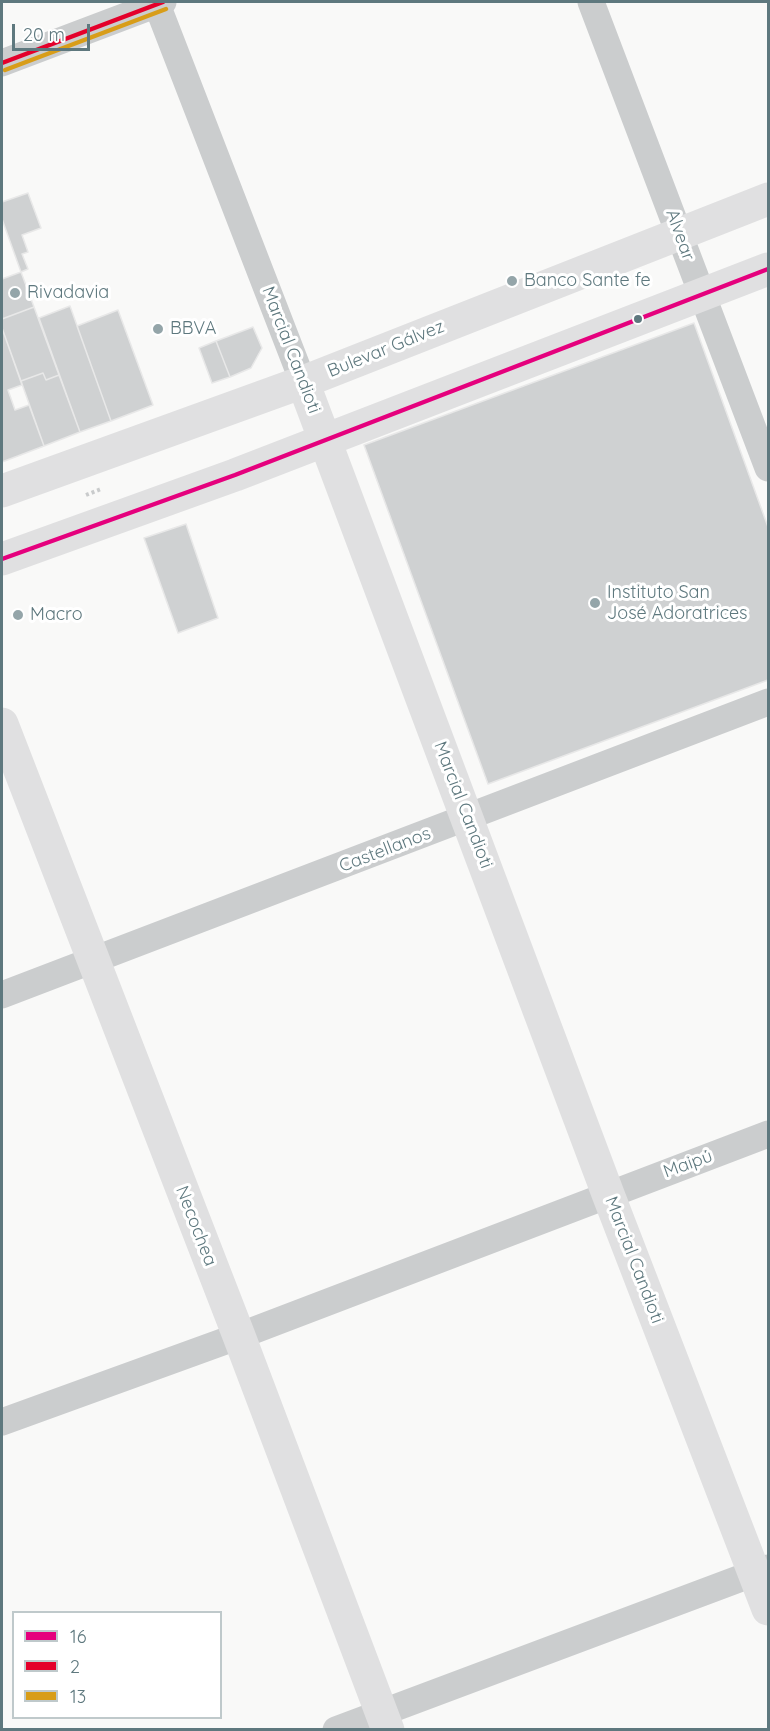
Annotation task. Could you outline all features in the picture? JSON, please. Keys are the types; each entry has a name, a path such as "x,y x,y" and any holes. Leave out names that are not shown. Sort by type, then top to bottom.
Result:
{"main road":[{"name":"Bulevar Gálvez","path":"2,491 303,382 768,199"},
{"path":"2,559 235,475 768,269"},
{"name":"Marcial Candioti","path":"303,382 608,1194 762,1570 768,1609"},
{"name":"Necochea","path":"2,724 385,1721"}],"street":[{"path":"2,63 159,2"},
{"name":"Marcial Candioti","path":"159,2 303,382"},
{"name":"Alvear","path":"591,2 690,263 704,294 768,468"},
{"name":"Castellanos","path":"2,995 768,702"},
{"name":"Maipú","path":"2,1422 239,1336 768,1134"},
{"path":"336,1730 385,1721 762,1570"}],"building":[{"path":"28,193 41,228 22,235 28,252 22,254 28,269 21,272 2,219 2,202"},
{"name":"Rivadavia","path":"21,272 34,307 2,319 2,279"},
{"path":"70,306 111,421 80,432 39,318"},
{"path":"34,307 59,375 46,380 43,373 21,381 2,328 2,319"},
{"path":"118,310 153,405 111,421 77,326"},
{"name":"Instituto San José Adoratrices","path":"694,323 768,527 768,680 488,784 364,445"},
{"path":"253,327 262,348 251,368 230,377 216,341"},
{"path":"2,328 22,385 8,390 15,410 29,405 44,446 2,462"},
{"path":"216,341 230,377 212,383 199,348"},
{"path":"43,373 46,380 59,375 80,432 44,446 21,381"},
{"path":"186,524 218,618 178,633 144,538"}],"transit line":[{"name":"2","path":"2,63 163,2"},
{"name":"13","path":"5,70 166,9"},
{"name":"16","path":"2,559 235,475 768,269"}],"place":[{"name":"Banco Sante fe","path":"512,281"},
{"name":"Rivadavia","path":"15,293"},
{"name":"BBVA","path":"158,329"},
{"name":"Instituto San José Adoratrices","path":"595,603"},
{"name":"Macro","path":"18,615"}]}
